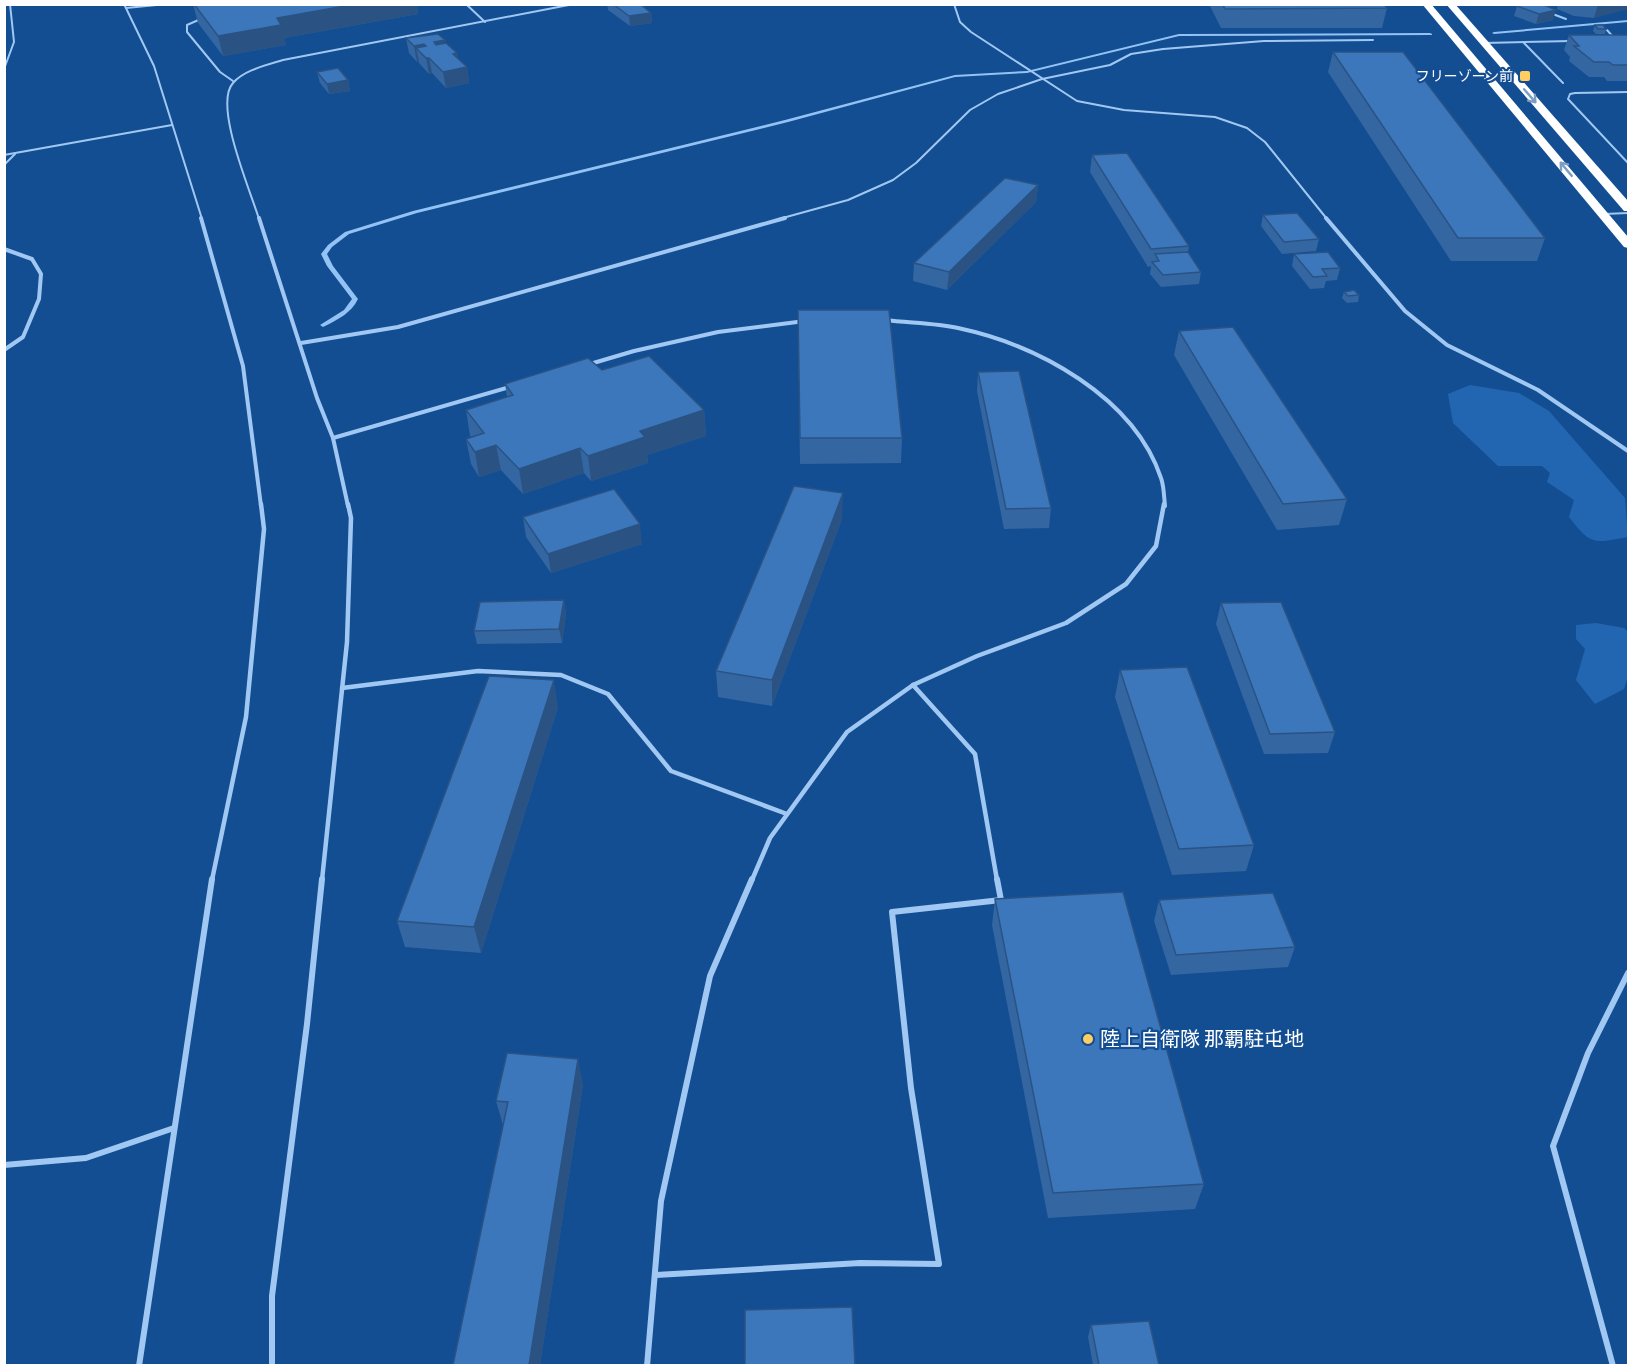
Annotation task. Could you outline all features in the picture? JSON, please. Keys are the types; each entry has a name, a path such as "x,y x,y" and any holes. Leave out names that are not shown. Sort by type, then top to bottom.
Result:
{"highway":[{"path":"1426,4 1629,244"},
{"path":"1449,4 1629,208"}],"lane":[{"path":"4,69 14,42 10,4"},
{"path":"138,1365 207,902 246,717 264,529 243,366 154,66 125,6 167,4"},
{"path":"466,4 485,21"},
{"path":"272,1365 272,1296 308,1024 347,642 351,518 333,438 317,398 233,138 225,96 233,81 251,71 283,60 574,4"},
{"path":"954,4 960,22 971,32 1077,101 1096,106 1207,116 1247,128 1265,142 1343,239 1405,311 1447,345 1538,390 1629,451"},
{"path":"1547,12 1566,19"},
{"path":"212,16 192,21 187,25 187,32 220,72 233,81"},
{"path":"1607,30 1616,40 1607,41"},
{"path":"301,343 398,327 848,200 893,180 916,163 970,110 998,94 1042,80 1110,65 1131,54 1163,49 1263,41 1373,40"},
{"path":"1484,43 1576,41"},
{"path":"1523,42 1563,83"},
{"path":"1629,92 1575,93 1568,96 1568,99 1629,163"},
{"path":"4,155 172,125"},
{"path":"4,165 16,153"},
{"path":"1604,213 1629,213"},
{"path":"4,249 32,259 41,274 39,299 23,337 4,350"},
{"path":"580,366 718,332 807,320"},
{"path":"646,1365 661,1201 710,976 770,838 847,732 913,685 977,656 1066,623 1126,584 1156,546 1165,509 1162,480 1148,448 1129,422 1103,396 1068,373 1021,348 958,328 879,320"},
{"path":"333,438 515,385"},
{"path":"342,688 478,671 561,675 608,694 671,771 787,814"},
{"path":"656,1275 860,1263 939,1264 911,1088 892,912 1001,900 975,754 913,685"},
{"path":"1613,1365 1553,1146 1588,1053 1629,974"},
{"path":"4,1165 86,1158 174,1128"}],"shaded area":[{"path":"1470,385 1519,393 1549,411 1625,498 1628,537 1600,541 1588,538 1569,517 1574,500 1547,482 1550,473 1542,466 1498,466 1453,423 1448,394"},
{"path":"1596,623 1624,628 1628,632 1628,676 1624,689 1595,704 1576,680 1585,649 1576,639 1576,625"}],"building":[{"path":"194,4 356,4 277,18 281,25 218,36"},
{"path":"613,4 640,4 651,13 629,16"},
{"path":"1222,4 1384,4 1387,8 1225,9"},
{"path":"1542,4 1556,10 1539,14 1517,6"},
{"path":"1595,25 1603,25 1606,29 1598,29"},
{"path":"438,34 445,40 434,42 436,45 446,43 457,53 453,54 467,67 443,72 416,48 426,46 424,44 414,46 406,38"},
{"path":"1569,35 1629,35 1629,65 1594,62 1574,46 1579,46"},
{"path":"1333,52 1403,52 1545,238 1458,238"},
{"path":"338,68 348,80 327,84 317,72"},
{"path":"1127,153 1189,246 1151,249 1092,155"},
{"path":"1005,178 1038,185 949,272 914,263"},
{"path":"1297,213 1319,239 1284,242 1263,215"},
{"path":"1188,252 1201,272 1163,275 1152,262 1159,261 1155,254"},
{"path":"1328,252 1340,268 1322,269 1327,276 1313,277 1294,254"},
{"path":"1354,290 1359,295 1348,296 1344,292"},
{"path":"798,310 889,310 902,438 800,438"},
{"path":"1233,327 1347,499 1283,504 1179,331"},
{"path":"649,356 704,410 640,431 645,437 588,456 580,448 519,469 496,445 475,452 466,439 484,433 466,410 513,395 505,384 588,358 602,370"},
{"path":"1019,371 1051,508 1006,509 978,372"},
{"path":"794,486 843,493 772,680 716,671"},
{"path":"614,489 640,524 548,554 523,517"},
{"path":"564,600 559,629 474,631 480,602"},
{"path":"1281,602 1335,732 1270,734 1221,603"},
{"path":"1187,667 1254,845 1179,849 1120,670"},
{"path":"489,676 554,680 474,927 397,921"},
{"path":"1123,892 1204,1184 1053,1193 995,899"},
{"path":"1273,893 1295,947 1176,955 1159,900"},
{"path":"507,1053 578,1059 529,1365 453,1365 508,1102 496,1101"},
{"path":"852,1307 855,1365 745,1365 745,1310"},
{"path":"1149,1321 1159,1365 1099,1365 1091,1325"}],"waterway":[{"path":"1494,33 1628,21"},
{"path":"323,325 346,312 355,299 330,266 324,254 330,246 347,233 415,212 786,121 955,76 1027,72 1179,35 1430,34"}],"place":[{"name":"フリーゾーン前","path":"1525,76"},
{"name":"陸上自衛隊 那覇駐屯地","path":"1088,1039"}]}
